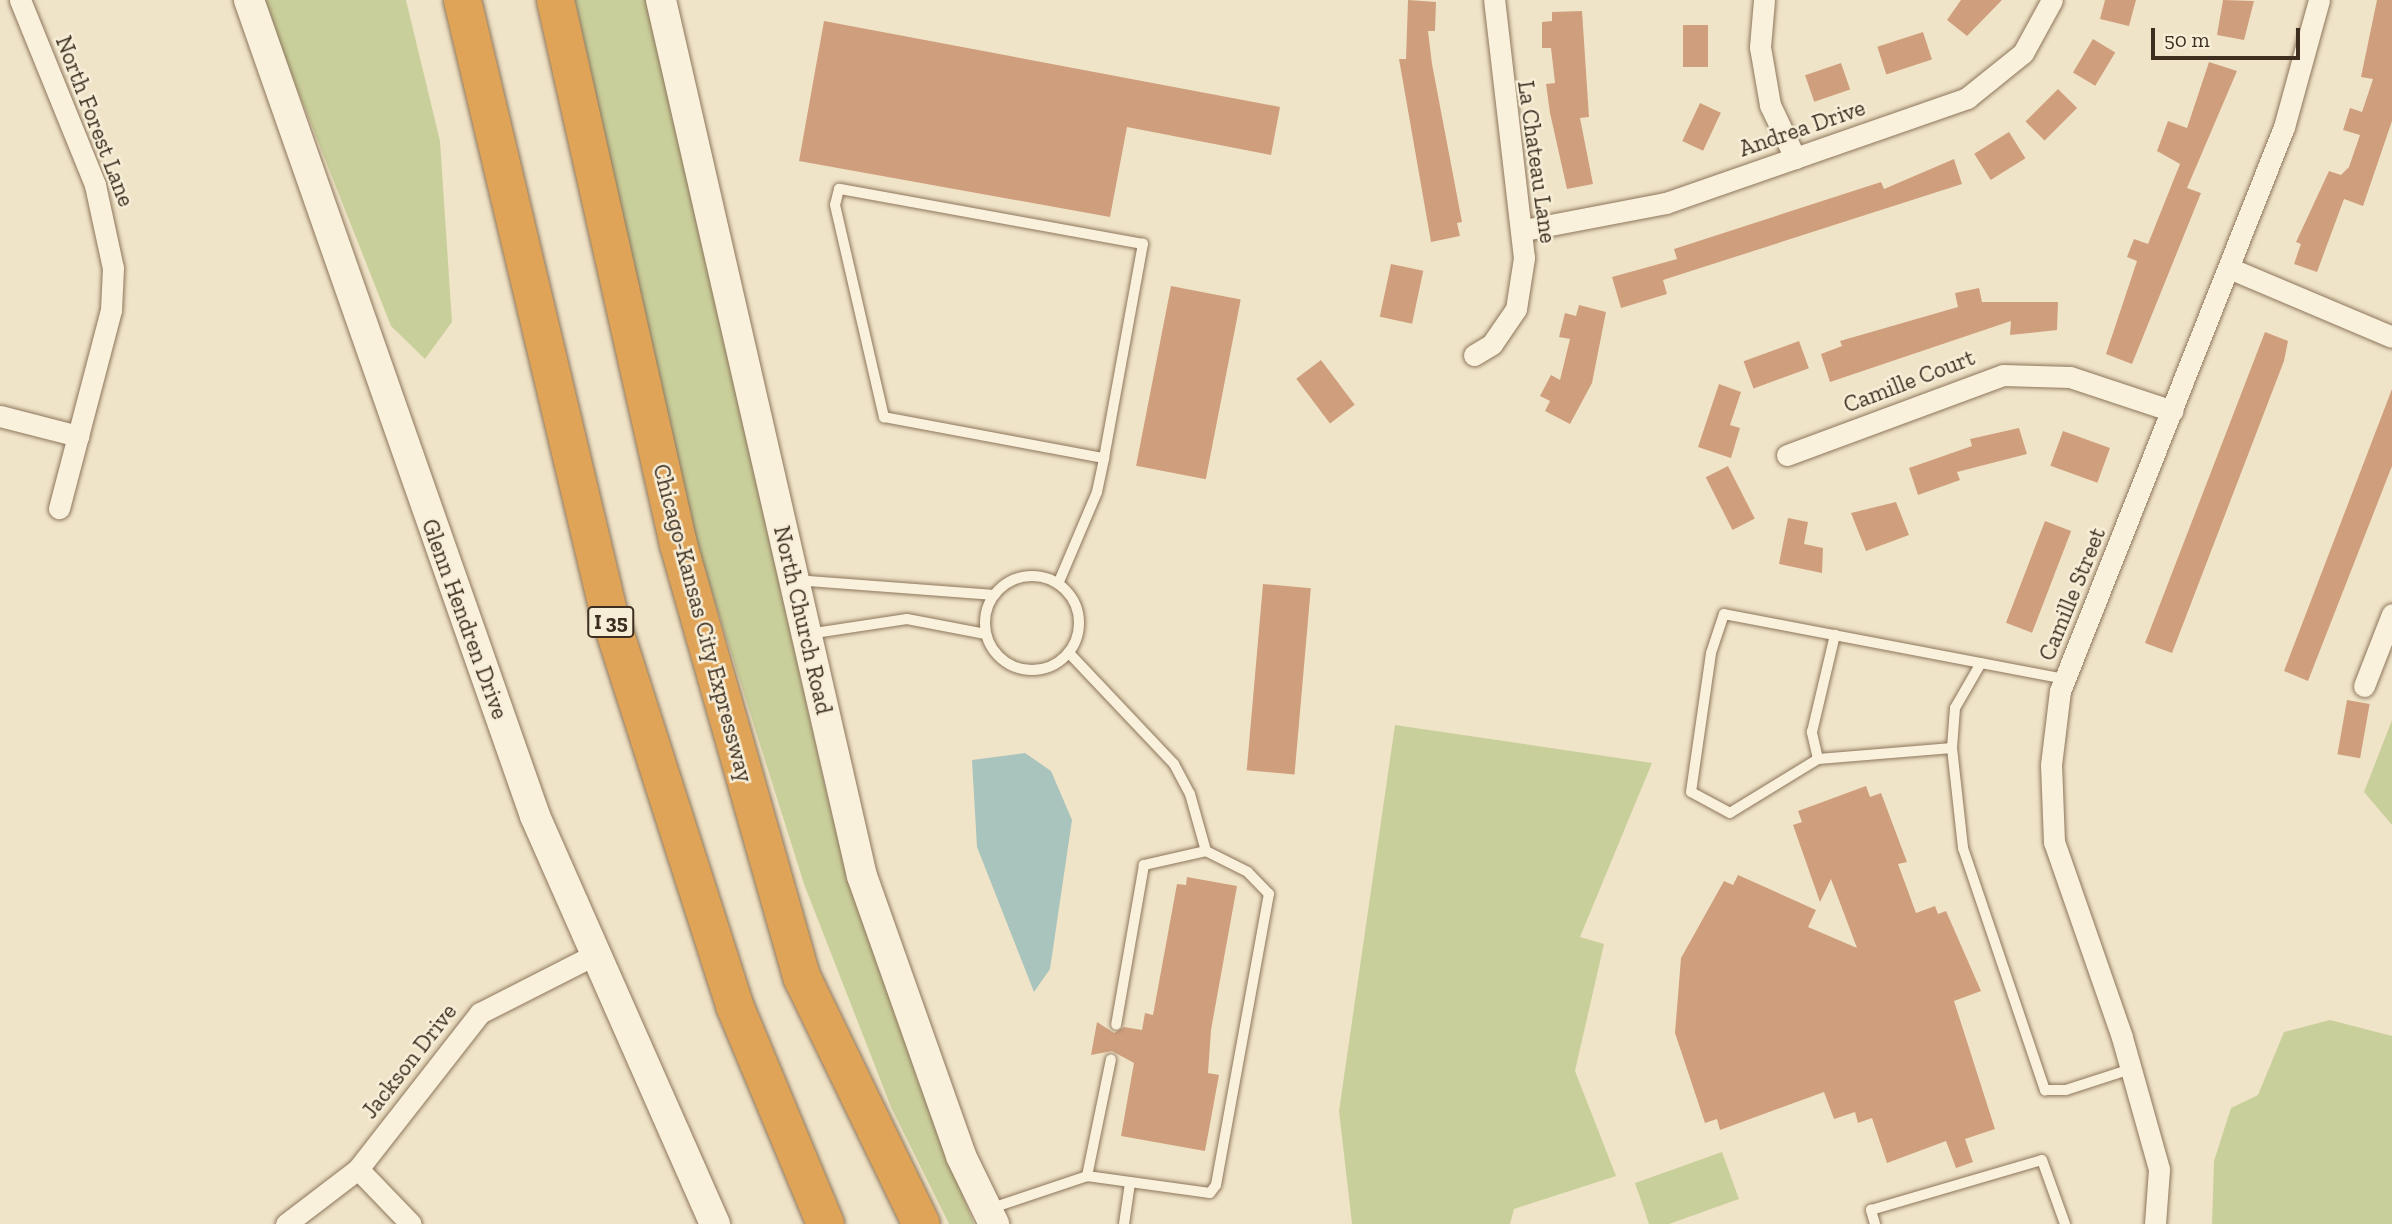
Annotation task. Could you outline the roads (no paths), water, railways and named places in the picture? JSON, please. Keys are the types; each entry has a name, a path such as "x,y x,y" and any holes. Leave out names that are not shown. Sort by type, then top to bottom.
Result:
{"highway":[{"name":"I 35","path":"462,0 609,615 734,1005 825,1224"},
{"name":"Chicago-Kansas City Expressway","path":"555,0 678,544 802,978 920,1224"}],"street":[{"name":"North Forest Lane","path":"20,0 108,226 111,310 59,508"},
{"name":"Glenn Hendren Drive","path":"249,0 535,816 592,956 715,1224"},
{"name":"North Church Road","path":"661,0 862,876 961,1156 991,1217"},
{"name":"La Chateau Lane","path":"1474,355 1492,344 1516,309 1524,230 1502,108 1494,0"},
{"path":"1764,0 1760,47 1770,105 1795,158"},
{"name":"Andrea Drive","path":"1524,230 1666,203 1967,98 1992,83 2024,53 2052,0"},
{"name":"Camille Street","path":"2155,1224 2159,1169 2131,1069 2054,842 2051,765 2066,679 2284,127 2319,0"},
{"path":"2229,268 2392,337"},
{"name":"Camille Court","path":"1787,455 2003,375 2070,377 2173,411"},
{"path":"0,416 78,436"},
{"path":"2364,686 2392,614"},
{"name":"Jackson Drive","path":"286,1224 358,1169 480,1013 592,956"},
{"path":"358,1169 411,1224"}],"lane":[{"path":"1058,584 1088,519 1104,458 1143,244 839,189 835,205 884,417 1104,458"},
{"path":"794,580 994,595 1024,577 1058,584 1073,600 1079,622 1069,653 1050,667 1016,668 997,655 986,635 994,595"},
{"path":"1952,748 1818,759 1730,813 1691,792 1711,653 1724,614 2066,679"},
{"path":"808,634 907,619 986,635"},
{"path":"1818,759 1812,732 1835,635"},
{"path":"1069,653 1174,764 1190,793 1206,851"},
{"path":"1981,663 1955,708 1952,748 1963,848 2045,1090 2066,1090 2131,1069"},
{"path":"991,1217 1087,1176 1210,1193 1216,1185 1269,894 1248,872 1206,851 1144,865 1116,1025"},
{"path":"1087,1176 1111,1059"},
{"path":"1875,1224 1871,1210 2042,1160 2065,1224"},
{"path":"1124,1224 1130,1183"}],"water":[{"path":"1025,753 1051,771 1072,820 1050,969 1034,992 977,847 972,760"}]}
